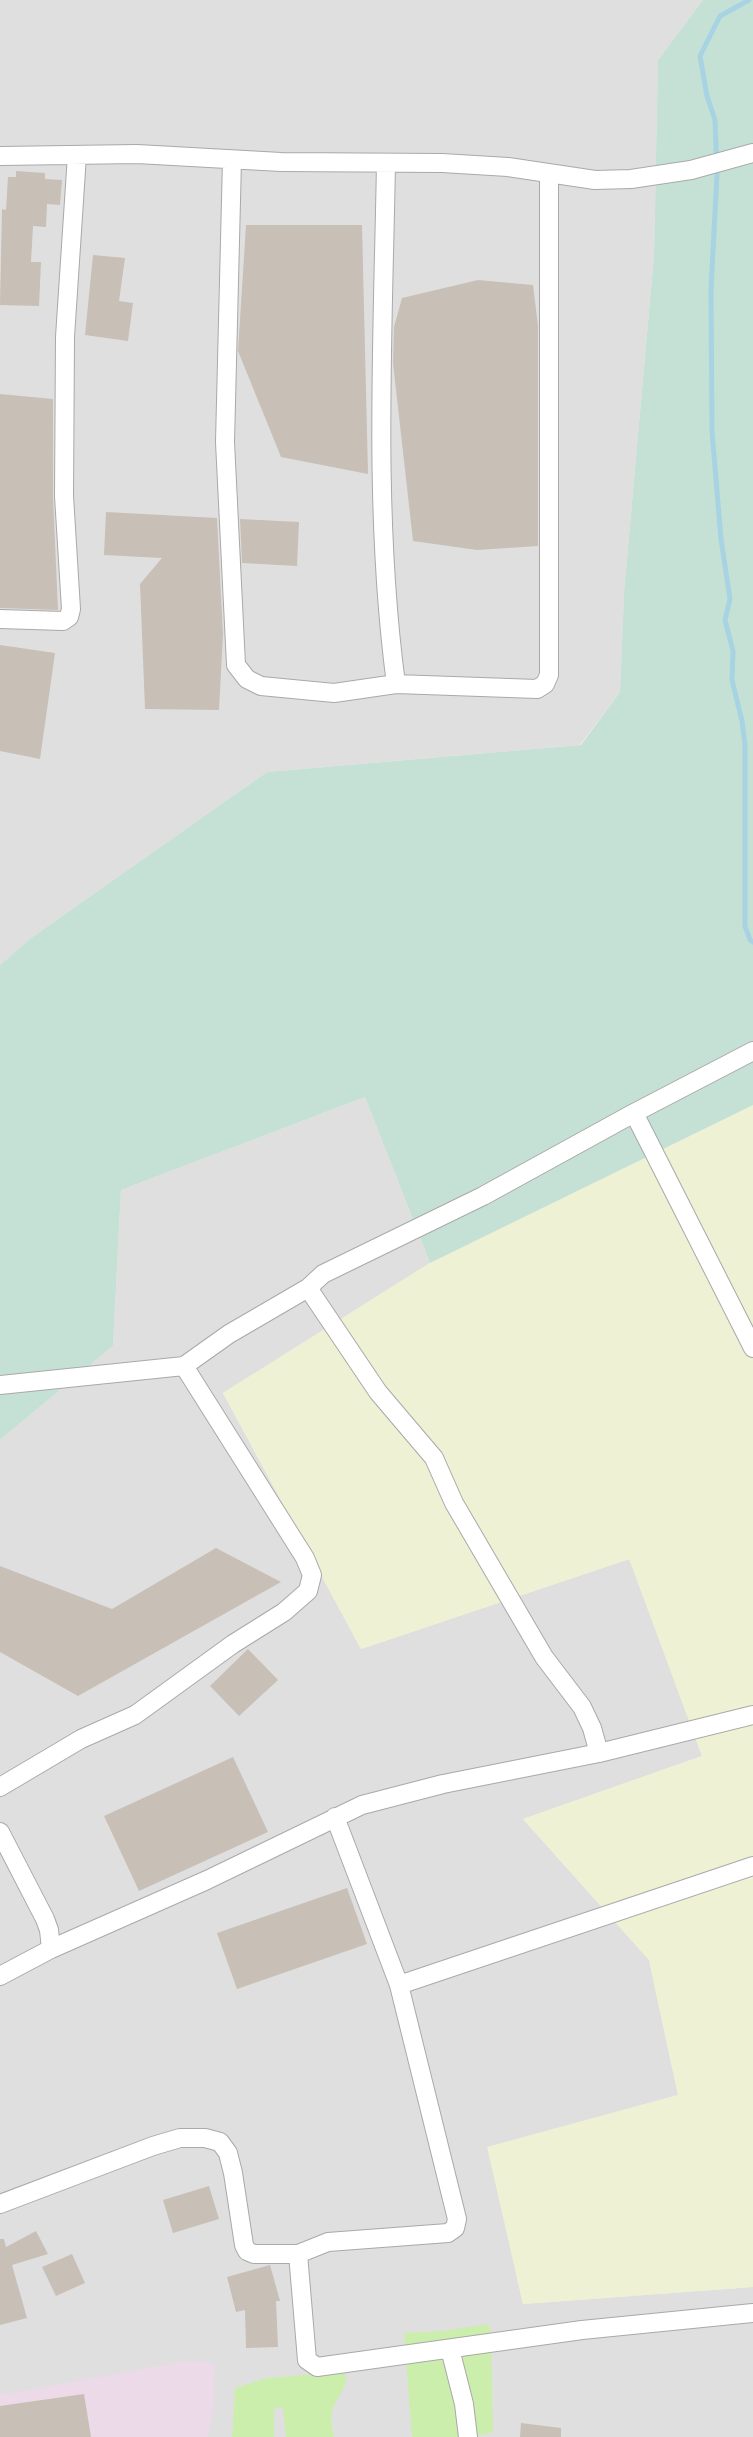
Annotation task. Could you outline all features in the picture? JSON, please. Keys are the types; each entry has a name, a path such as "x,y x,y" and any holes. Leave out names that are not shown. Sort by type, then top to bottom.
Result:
{"street":[{"path":"0,156 137,154 281,162 508,167 595,180 631,179 691,170 753,153"},
{"path":"0,619 63,621 69,617 71,609 64,496 66,337 77,155"},
{"path":"232,160 225,442 236,666 247,679 261,686 334,693 396,684 537,689 545,684 549,675 549,174"},
{"path":"386,163 382,396 385,581 396,684"},
{"path":"0,1385 184,1366 229,1334 308,1288 323,1274 340,1264 483,1196 753,1051"},
{"path":"634,1113 753,1348"},
{"path":"308,1288 378,1392 434,1458 454,1503 538,1646 582,1707 592,1728 599,1753"},
{"path":"0,1787 81,1739 135,1715 233,1644 284,1612 308,1590 312,1575 305,1558 184,1366"},
{"path":"0,1976 51,1949 207,1880 362,1805 443,1784 599,1753 753,1715"},
{"path":"0,2204 153,2146 180,2138 205,2138 220,2142 228,2153 234,2174 244,2245 247,2251 254,2254 298,2254 328,2242 448,2233 455,2228 457,2219 399,1984 335,1817"},
{"path":"0,1832 45,1919 51,1949"},
{"path":"399,1984 753,1866"},
{"path":"298,2254 307,2360 317,2367 582,2330 753,2313"},
{"path":"450,2349 465,2404 468,2437"}],"shaded area":[{"path":"0,0 703,0 658,60 654,255 624,592 620,692 580,745 267,772 31,938 0,965"},
{"path":"365,1097 430,1263 223,1393 361,1649 630,1559 702,1756 523,1819 649,1960 678,2095 488,2147 523,2304 753,2287 753,2437 0,2437 0,1440 113,1346 121,1190"},
{"path":"205,2361 214,2364 213,2407 208,2437 0,2437 0,2395 176,2363"}],"green space":[{"path":"703,0 753,0 753,1105 430,1263 365,1097 121,1190 113,1346 0,1440 0,965 31,938 267,772 581,745 620,692 624,592 654,255 658,60"},
{"path":"753,1105 753,2287 523,2304 487,2147 678,2095 649,1960 523,1819 702,1756 629,1559 361,1649 223,1393 430,1263"},
{"path":"488,2324 491,2332 493,2430 491,2433 469,2437 412,2437 404,2333 443,2331"},
{"path":"341,2372 346,2375 346,2381 332,2412 334,2437 286,2437 283,2407 274,2408 274,2437 232,2437 235,2388 267,2378"}],"building":[{"path":"16,171 45,173 45,179 62,180 60,205 47,204 46,227 33,226 31,262 41,262 39,306 0,305 2,209 6,210 8,177 16,177"},
{"path":"246,225 362,225 368,474 281,457 238,351"},
{"path":"93,255 125,258 119,301 133,303 128,341 85,335"},
{"path":"478,280 533,285 538,326 538,546 477,550 413,541 393,363 394,327 402,298"},
{"path":"0,394 53,399 53,497 58,610 0,608"},
{"path":"106,512 217,518 223,634 219,710 145,709 140,584 162,558 104,555"},
{"path":"240,519 299,522 297,566 242,563"},
{"path":"0,645 55,653 40,759 0,751"},
{"path":"216,1548 281,1582 78,1696 0,1652 0,1566 112,1609"},
{"path":"248,1649 278,1680 239,1716 210,1686"},
{"path":"233,1757 268,1832 139,1891 104,1816"},
{"path":"347,1888 367,1944 237,1989 217,1933"},
{"path":"209,2186 219,2219 173,2233 163,2200"},
{"path":"36,2231 48,2254 12,2265 27,2318 0,2325 0,2239 4,2239 6,2247"},
{"path":"72,2254 85,2283 56,2296 42,2267"},
{"path":"270,2265 280,2301 276,2301 278,2347 246,2348 245,2310 236,2312 227,2277"},
{"path":"84,2394 91,2437 0,2437 0,2406"},
{"path":"521,2423 561,2428 561,2437 520,2437"}],"waterway":[{"path":"749,0 720,16 700,56 707,96 715,120 717,174 711,290 712,431 721,539 730,599 725,620 733,651 732,680 745,744 745,926 753,942"}]}
